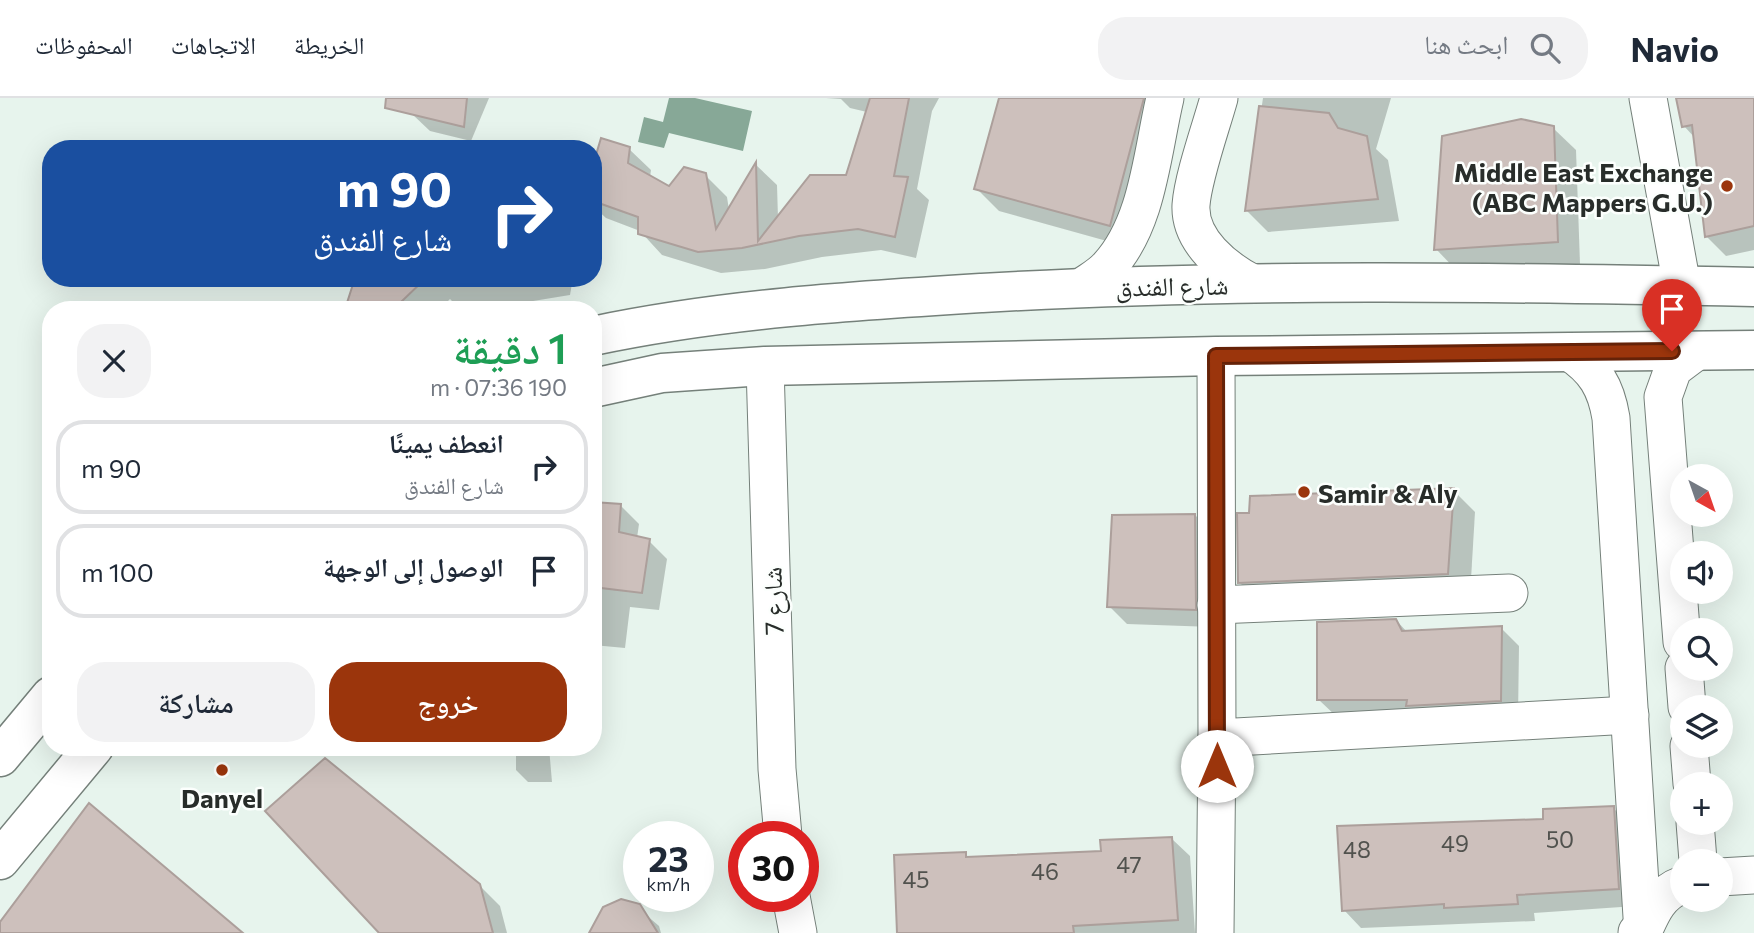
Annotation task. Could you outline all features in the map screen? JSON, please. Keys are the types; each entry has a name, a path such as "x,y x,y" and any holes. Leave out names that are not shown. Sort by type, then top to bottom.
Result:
{"street":[{"path":"1082,288 1107,268 1126,242 1139,212 1164,98"},
{"path":"1219,98 1191,206 1197,231 1211,253 1230,271 1252,283"},
{"path":"1648,98 1682,286"},
{"name":"شارع الفندق","path":"602,335 722,315 845,301 1082,288 1252,283 1754,287"},
{"path":"602,386 662,373 765,366 1216,356 1754,350"},
{"path":"1680,618 1664,397 1673,369 1697,351"},
{"path":"1569,352 1593,371 1608,397 1630,715 1636,933"},
{"path":"1214,933 1217,738 1216,356"},
{"name":"شارع 7","path":"765,366 777,769 782,821"},
{"path":"1216,605 1509,593"},
{"path":"0,757 42,707"},
{"path":"1217,738 1630,715"},
{"path":"0,860 87,756"},
{"path":"1733,876 1754,875"},
{"path":"1636,933 1655,904 1670,891"},
{"path":"794,912 798,933"}],"shaded area":[{"path":"669,98 695,98 752,111 743,151 669,133 664,148 638,142 644,117 663,122"}],"building":[{"path":"386,98 467,98 464,127 385,108"},
{"path":"870,98 909,98 894,176 908,177 895,237 858,229 799,236 742,248 698,252 638,234 638,217 602,204 600,140 601,138 630,147 628,163 669,186 684,167 706,173 716,229 756,162 758,241 810,175 846,175"},
{"path":"999,98 1144,98 1110,226 974,189"},
{"name":"Middle East Exchange (ABC Mappers G.U.)","path":"1676,98 1754,98 1754,226 1705,237 1692,125 1682,127"},
{"path":"1259,106 1329,113 1338,128 1367,136 1378,199 1245,211"},
{"path":"1521,119 1554,126 1558,242 1434,250 1442,136"},
{"path":"352,287 417,287 402,301 348,301"},
{"path":"1454,488 1448,574 1238,583 1237,513 1249,513 1250,496"},
{"path":"602,503 621,504 619,532 650,539 642,593 602,588"},
{"path":"1195,514 1196,610 1107,607 1112,515"},
{"path":"1396,619 1402,631 1502,626 1501,701 1406,706 1407,700 1317,700 1317,622"},
{"path":"325,758 480,884 493,933 379,933 265,811"},
{"path":"89,803 243,933 0,933 0,922"},
{"path":"1614,806 1619,889 1517,895 1518,904 1444,908 1444,904 1342,911 1337,826 1543,819 1543,809"},
{"path":"1172,837 1178,920 1073,926 1074,933 897,933 894,855 966,852 966,857 1101,851 1100,840"},
{"path":"623,900 623,912 645,912 658,933 589,933 603,907"}],"place":[{"name":"Middle East Exchange (ABC Mappers G.U.)","path":"1727,186"},
{"name":"Samir & Aly","path":"1304,492"},
{"name":"Danyel","path":"222,770"}],"route":[{"path":"1217,766 1216,356 1672,351"}]}
